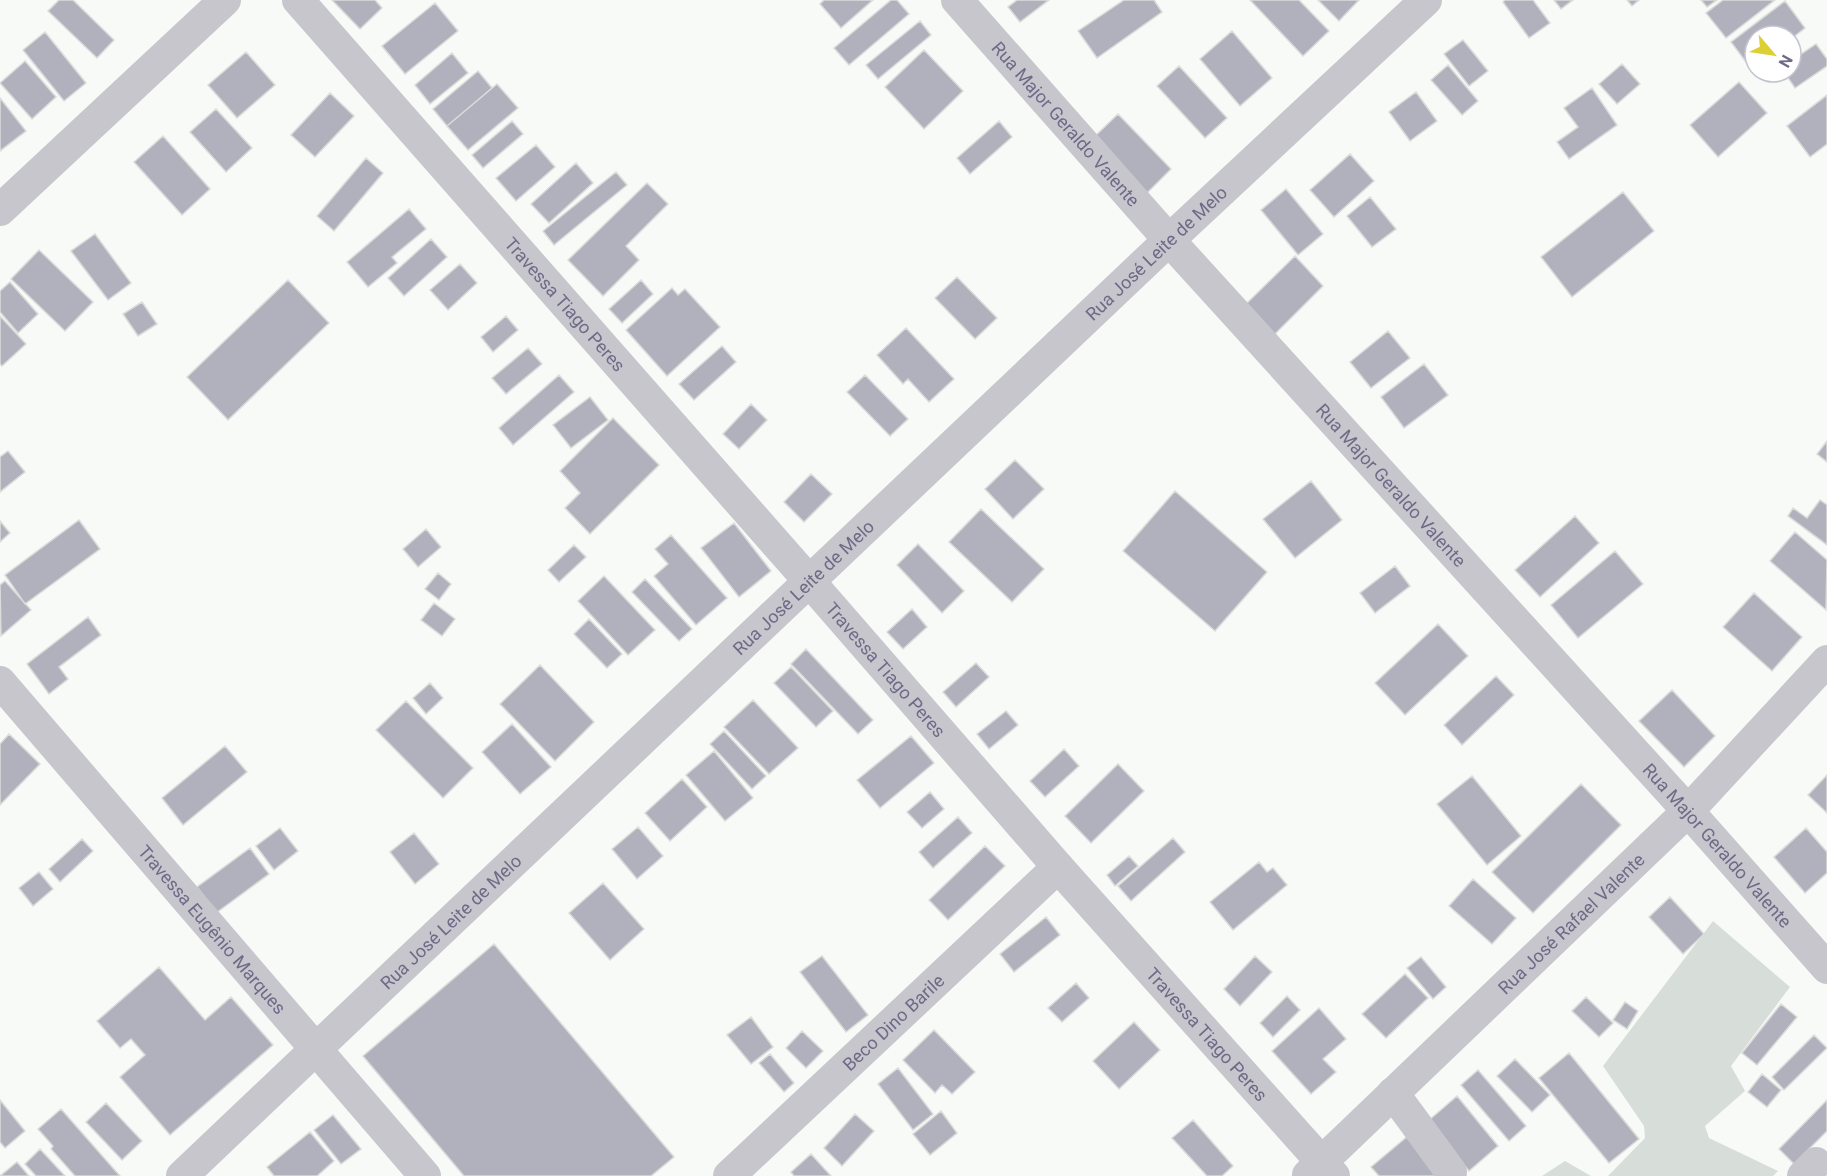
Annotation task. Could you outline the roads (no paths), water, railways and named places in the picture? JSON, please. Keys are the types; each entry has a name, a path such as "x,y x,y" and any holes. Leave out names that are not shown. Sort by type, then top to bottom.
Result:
{"street":[{"path":"0,210 225,0"},
{"name":"Travessa Tiago Peres","path":"298,0 810,582 1321,1171"},
{"name":"Rua Major Geraldo Valente","path":"957,0 1169,240 1688,811 1827,968"},
{"name":"Rua José Leite de Melo","path":"182,1176 1169,240 1426,0"},
{"name":"Rua José Rafael Valente","path":"1321,1171 1393,1093 1688,811 1827,660"},
{"name":"Travessa Eugênio Marques","path":"0,682 425,1176"},
{"name":"Beco Dino Barile","path":"729,1176 1058,867"},
{"path":"1393,1093 1451,1172"}]}
